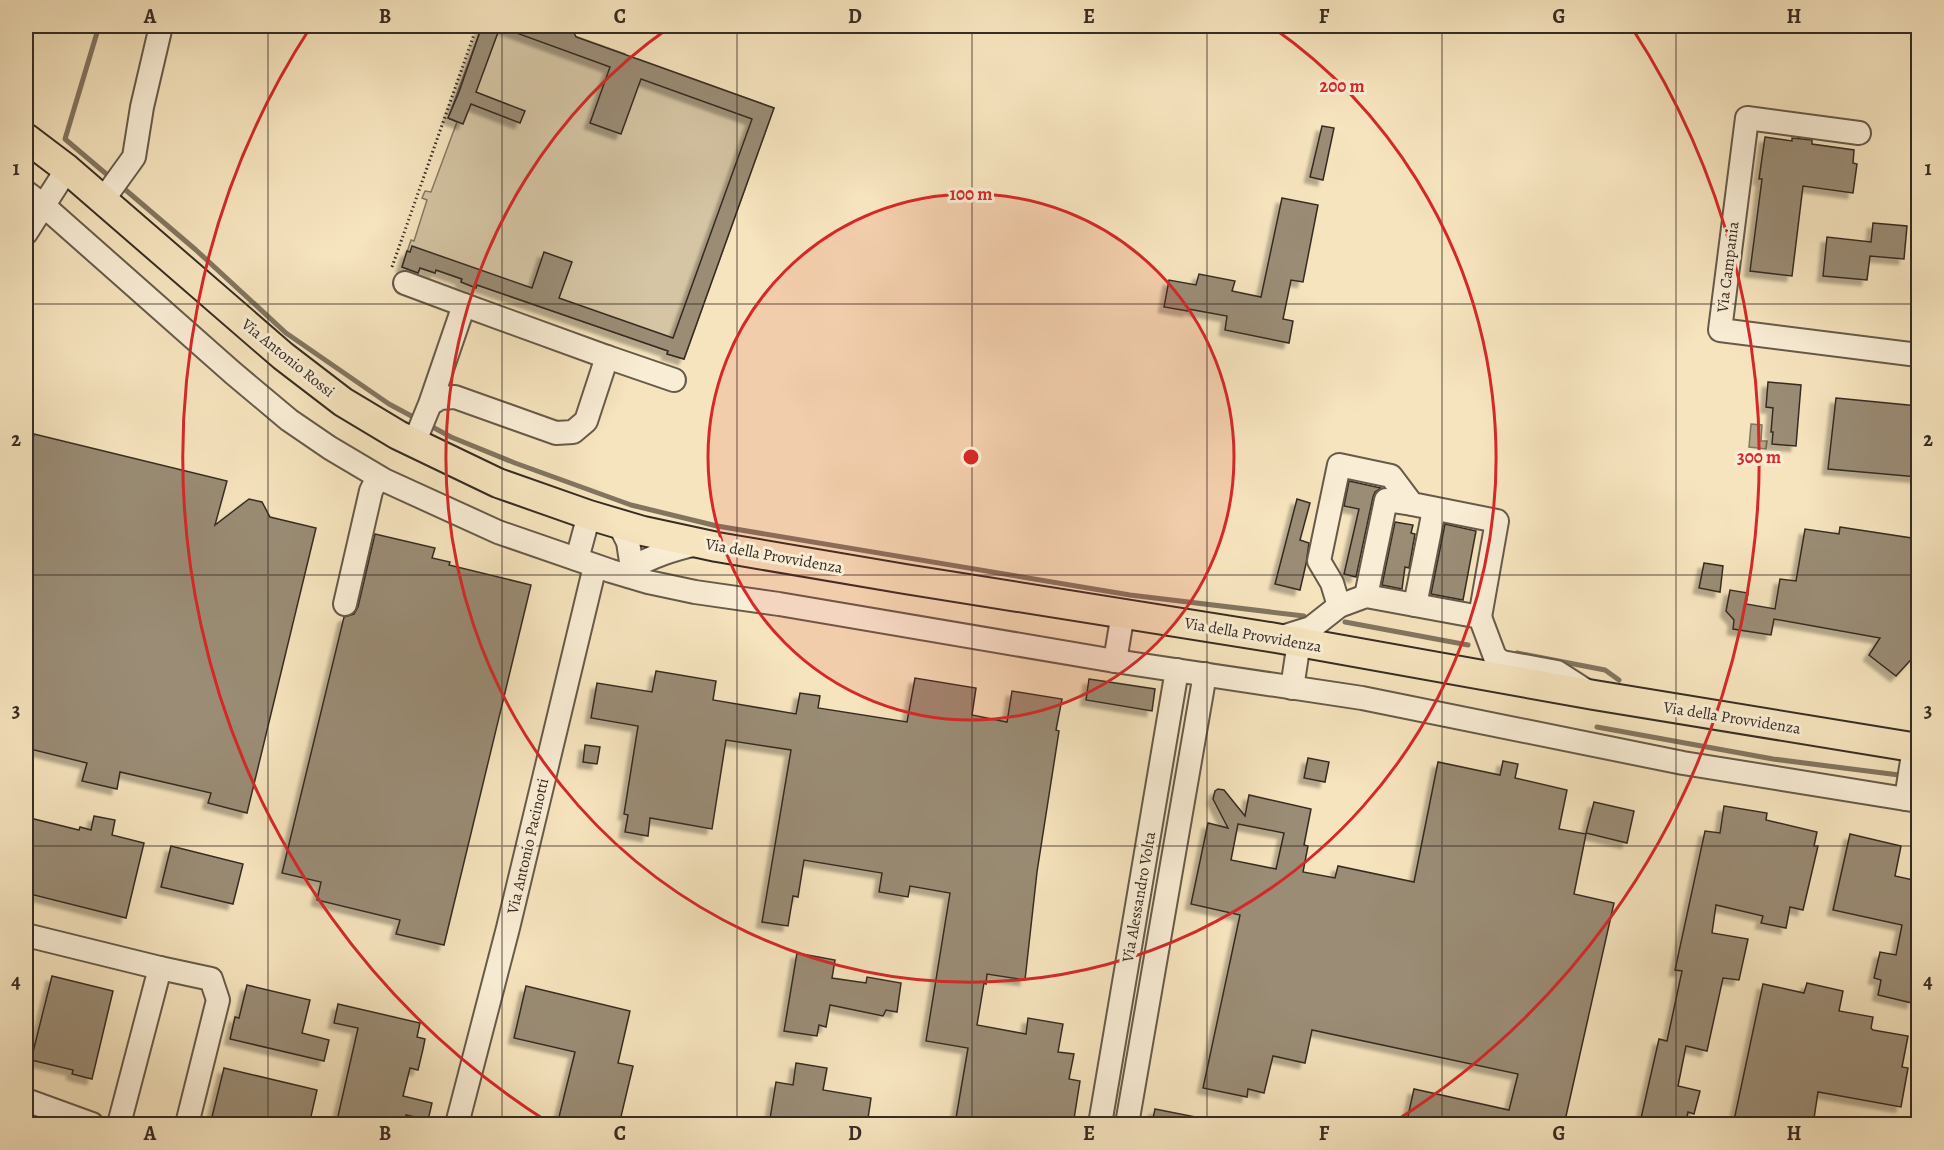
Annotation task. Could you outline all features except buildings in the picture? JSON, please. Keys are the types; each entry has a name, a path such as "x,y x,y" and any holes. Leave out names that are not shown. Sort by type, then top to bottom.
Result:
{"main road":[{"name":"Via Antonio Rossi","path":"26,138 67,169 112,188 313,380 370,420 423,421 498,483 589,515"},
{"name":"Via della Provvidenza","path":"589,515 699,543 905,579 1287,640 1594,695 1916,748"}],"street":[{"path":"112,188 134,157 142,107 161,26"},
{"name":"Via Campania","path":"1859,133 1747,118 1720,330 1918,356"},
{"path":"26,233 34,199 67,169"},
{"path":"34,199 289,420 330,448 378,477 498,532 586,562 630,572 668,587 1114,661 1362,698 1683,763 1912,800 1916,748"},
{"path":"405,283 674,380"},
{"path":"423,421 464,305"},
{"path":"423,421 440,398 455,397 556,433 573,432 586,421 607,357"},
{"path":"1339,606 1332,582 1319,561 1339,465 1391,476 1423,507"},
{"path":"345,603 373,487 378,477"},
{"path":"1366,596 1386,500 1497,521 1480,617 1495,657 1502,662 1557,672 1594,695"},
{"path":"1415,605 1423,507"},
{"name":"Via Antonio Pacinotti","path":"457,1125 508,928 586,562 589,515"},
{"path":"619,524 628,543 630,572"},
{"path":"630,572 660,554 699,543"},
{"path":"1292,688 1287,640 1311,628 1339,606 1366,596 1480,617"},
{"path":"1114,661 1123,614"},
{"name":"Via Alessandro Volta","path":"1101,1125 1177,670"},
{"name":"Via Alessandro Volta","path":"1127,1125 1205,674"},
{"path":"26,934 211,979 218,1000 187,1125"},
{"path":"119,1125 160,968"},
{"path":"1117,1028 1143,1032"},
{"path":"1108,1080 1134,1085"},
{"path":"26,1100 92,1125"}],"path":[{"path":"405,283 388,278 477,26"}],"shaded area":[{"path":"482,26 543,26 552,29 554,26 571,26 569,34 625,54 622,61 638,59 774,108 684,359 667,354 668,351 477,285 476,288 461,282 461,279 436,270 435,273 420,268 418,273 402,267 411,240 414,241 427,200 422,198 425,191 431,192 457,122 448,118"},
{"path":"1751,424 1762,425 1761,441 1767,441 1766,449 1749,447"}],"waterway":[{"path":"99,26 65,139 111,178"},
{"path":"121,186 196,250 286,333 389,404 417,419"},
{"path":"427,424 451,437 515,463 631,505 717,526 1130,595 1304,616"},
{"path":"1345,622 1468,645"},
{"path":"1517,653 1605,670 1619,680"},
{"path":"1597,727 1773,759 1899,775"}]}
